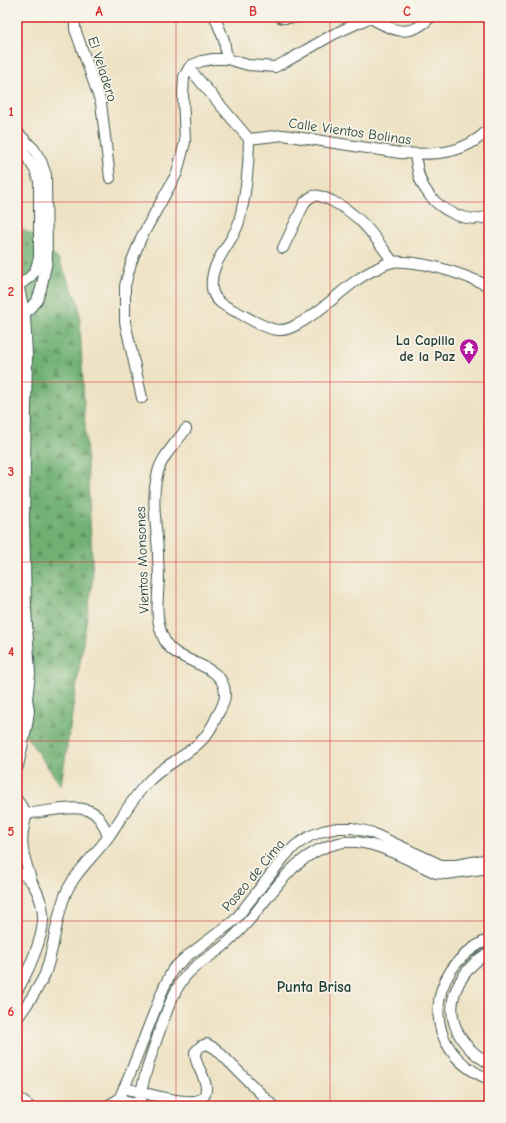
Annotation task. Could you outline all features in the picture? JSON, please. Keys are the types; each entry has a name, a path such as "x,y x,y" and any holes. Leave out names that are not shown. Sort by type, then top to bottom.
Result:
{"main road":[{"path":"17,285 24,315 26,370 23,519 25,608 29,674 26,699 28,711 17,766"},
{"path":"17,724 21,708 26,699"}],"street":[{"name":"El Veladero","path":"75,17 75,29 101,103 110,178"},
{"path":"216,17 224,40 227,59"},
{"path":"280,17 299,17"},
{"path":"142,398 125,322 125,286 131,263 141,238 177,173 185,142 183,95 184,77 188,68 202,61 227,59 248,65 275,67 287,62 334,34 369,17 394,31 404,31 413,29 423,24 431,17"},
{"path":"188,68 249,139 249,163 239,223 214,270 212,290 218,301 260,324 281,330 290,328 304,321 366,273 393,262 431,265 489,286"},
{"name":"Calle Vientos Bolinas","path":"249,139 283,135 415,154 451,152 464,148 476,141 489,129"},
{"path":"17,132 34,150 41,161 46,175 47,260 42,289 37,300 24,315"},
{"path":"17,145 23,151 35,170 39,181 39,258 35,272 17,285"},
{"path":"415,154 420,179 425,189 438,204 452,213 463,217 475,219 489,216"},
{"path":"283,248 305,202 310,197 315,195 348,209 364,224 393,262"},
{"name":"Vientos Monsones","path":"108,837 131,802 146,784 165,767 192,749 203,739 212,728 225,695 222,683 218,676 205,666 184,658 171,649 165,641 158,619 156,604 159,577 154,493 157,474 164,458 186,428"},
{"path":"17,800 27,814"},
{"path":"17,1019 45,974 64,898 70,884 108,837 104,824 93,812 76,808 65,808 27,814"},
{"path":"17,990 23,980 41,934 43,921 42,908 32,882 21,843 23,827 27,814"},
{"name":"Paseo de Cima","path":"119,1099 173,969 186,957 235,920 285,856 296,845 310,836 323,831 338,828 352,828 370,832 441,865 456,865 489,859"},
{"path":"107,1106 119,1099 142,1105 142,1092 148,1062 171,1001 184,978 198,963 225,945 246,924 277,884 297,864 313,853 325,847 340,843 352,842 382,849 436,873 446,874 489,868"},
{"path":"17,872 32,882"},
{"path":"489,939 471,949 452,969 443,983 439,998 438,1010 442,1031 447,1043 455,1055 480,1075 489,1079"},
{"path":"489,953 471,964 459,982 451,1007 453,1022 460,1037 472,1051 489,1063"},
{"path":"463,956 471,964"},
{"path":"23,980 37,989"},
{"path":"124,1088 184,1101 195,1101 202,1098 206,1092 206,1086 195,1060 195,1052 201,1046 207,1044 216,1049 273,1106"},
{"path":"462,1062 472,1051"},
{"path":"17,1097 29,1106"}],"green space":[{"path":"17,227 33,235 59,260 79,305 93,578 61,786 19,726 17,726"}],"place":[{"name":"La Capilla de la Paz","path":"469,365"}],"district":[{"name":"Punta Brisa","path":"314,987"}]}
